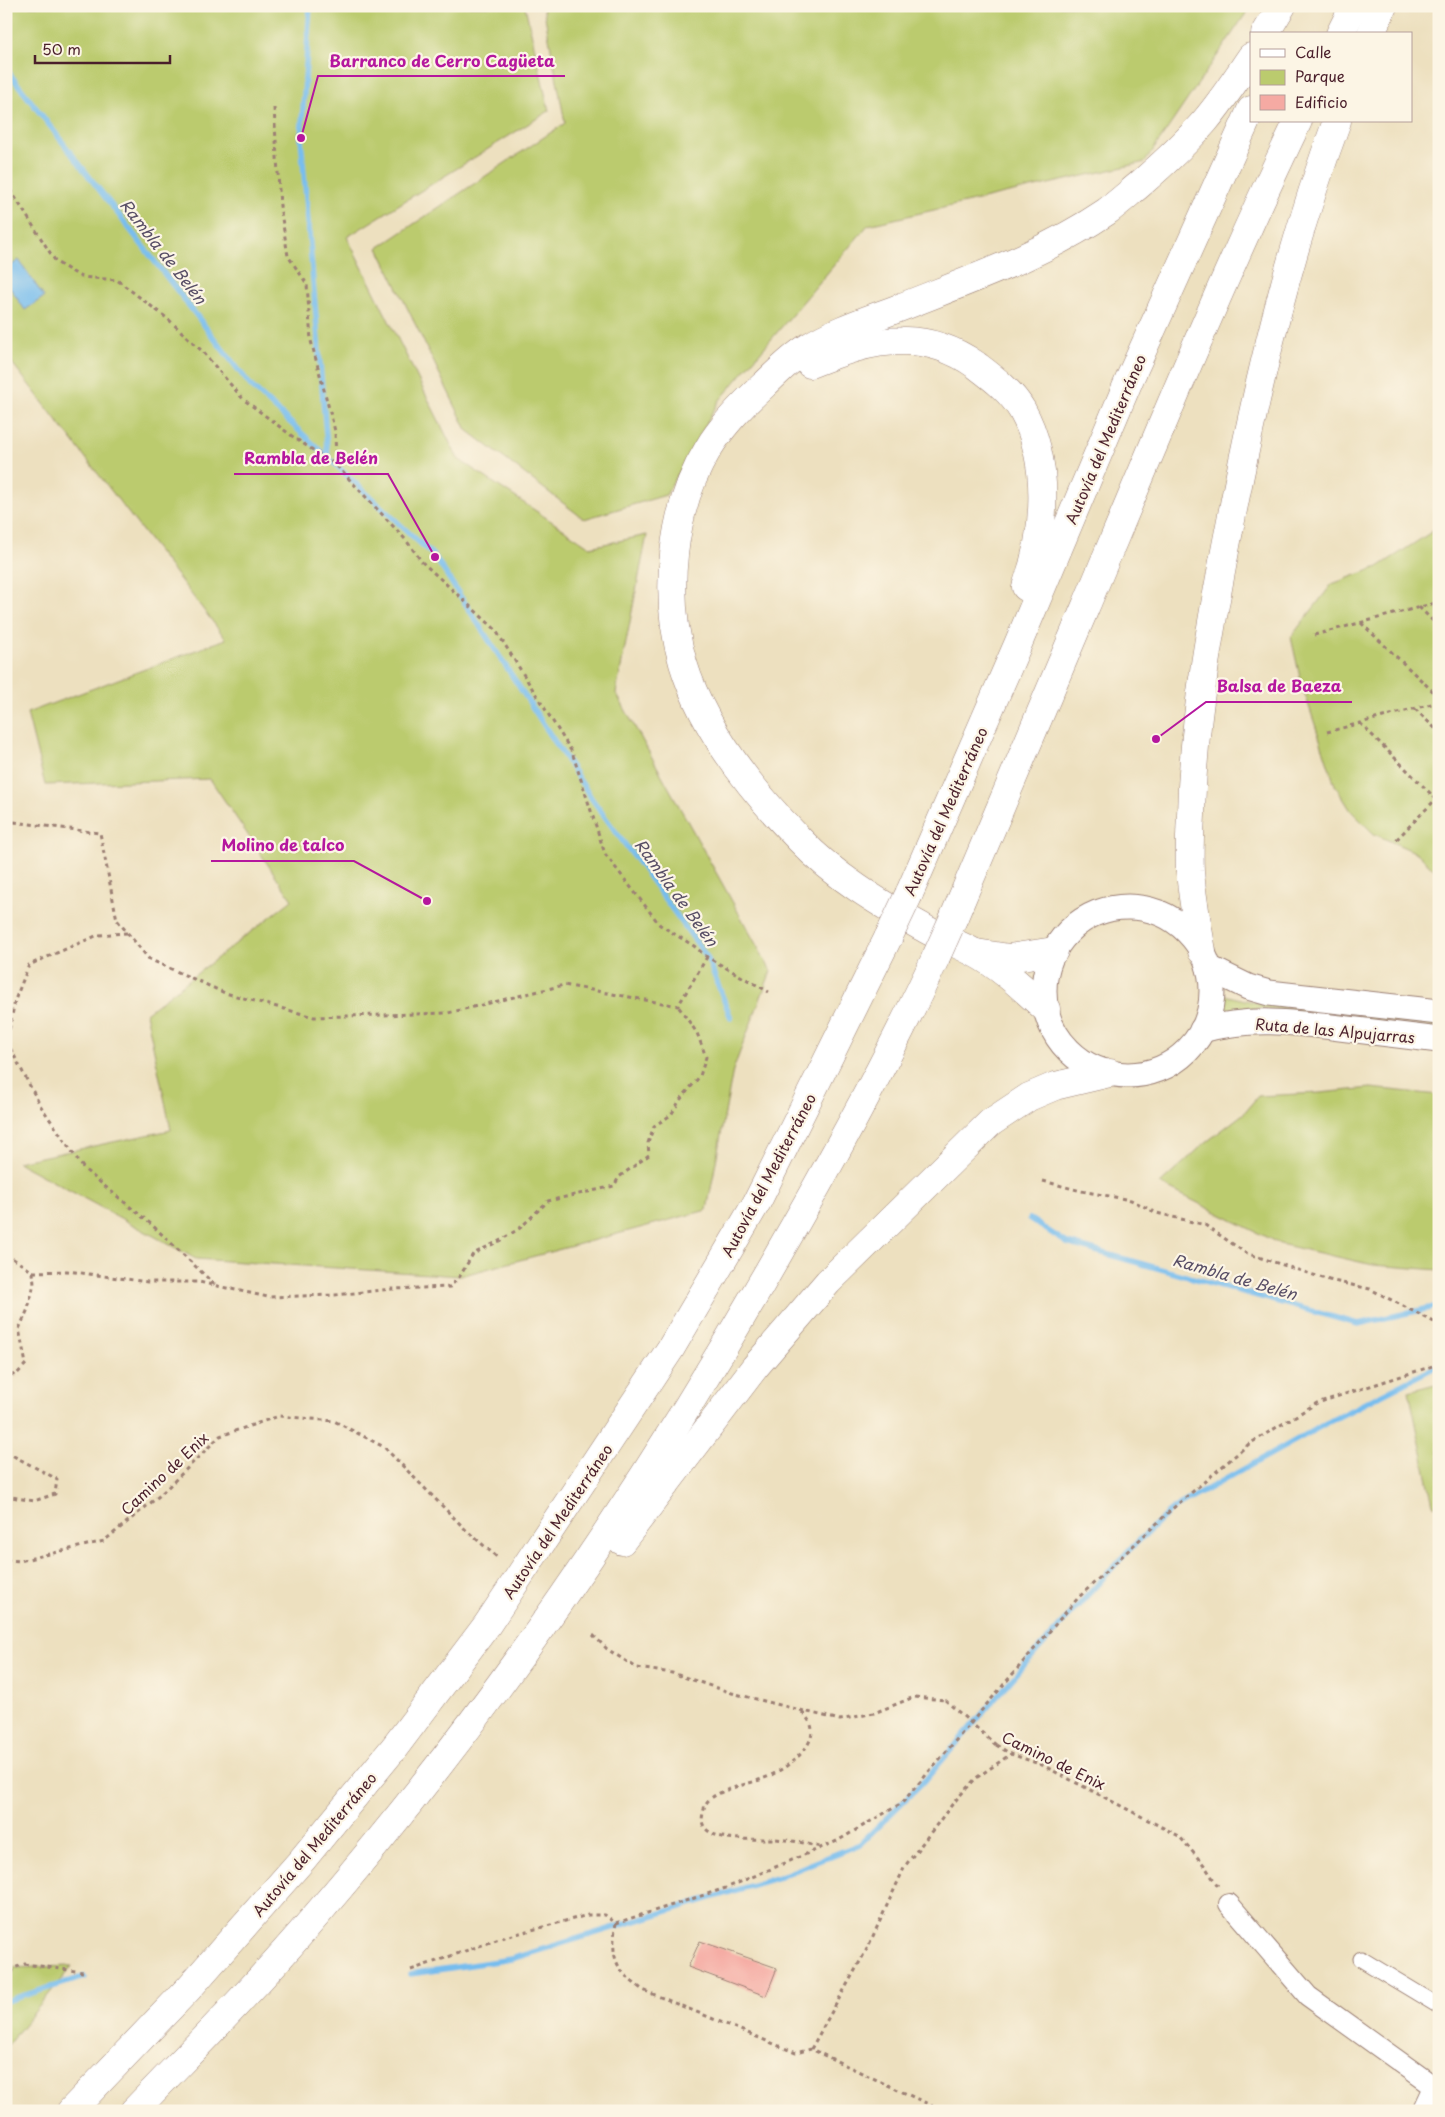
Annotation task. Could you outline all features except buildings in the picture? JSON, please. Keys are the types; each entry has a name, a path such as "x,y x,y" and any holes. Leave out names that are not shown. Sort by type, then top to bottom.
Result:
{"highway":[{"path":"1266,32 1282,6"},
{"path":"1289,32 1301,6"},
{"path":"1341,32 1354,6"},
{"path":"1371,32 1383,6"},
{"path":"1046,1009 1023,988 976,953 923,928 838,874 799,840 753,787 704,715 683,664 673,613 673,573 677,532 688,494 707,450 737,410 790,360 808,347 847,328 993,271 1057,241 1107,212 1165,163 1208,118 1250,58"},
{"name":"Autovía del Mediterráneo","path":"71,2111 189,1988 302,1860 394,1748 487,1625 671,1348 752,1210 889,936 1018,644 1134,369 1250,112"},
{"path":"134,2111 248,1993 376,1844 450,1750 543,1625 611,1527 742,1317 844,1141 936,957 1085,610 1180,380 1245,231 1298,122"},
{"path":"1206,959 1190,869 1192,778 1200,698 1222,565 1252,411 1280,300 1321,164 1337,122"},
{"path":"765,384 842,351 876,343 902,341 927,343 962,356 999,382 1022,410 1036,447 1044,493 1033,568 1021,599 1018,644"},
{"path":"976,953 1009,958 1054,951"},
{"path":"543,1625 583,1593 755,1367 828,1282 990,1123 1029,1097 1046,1089 1110,1072"}],"main road":[{"path":"1136,907 1152,910 1181,926 1193,937 1206,959 1212,984 1212,1000 1209,1015 1194,1043 1170,1063 1141,1074 1110,1072 1092,1066 1076,1056 1062,1043 1052,1027 1046,1009 1044,989 1047,970 1054,951 1063,938 1074,926 1088,917 1103,911 1136,907"},
{"name":"Ruta de las Alpujarras","path":"1206,959 1242,984 1269,993 1439,1012"},
{"name":"Ruta de las Alpujarras","path":"1202,1030 1230,1023 1258,1021 1292,1022 1439,1040"}],"street":[{"path":"1229,1904 1308,1996 1437,2088 1423,2111"},
{"path":"1361,1959 1439,2006"}],"path":[{"path":"274,108 280,206 288,256 307,284 311,342 335,431 336,465"},
{"path":"6,183 56,262 81,278 117,280 168,320 202,351 243,399 296,439 336,465 406,540 422,562 495,630 572,752 606,854 660,925 694,946 707,957 769,992"},
{"path":"1314,635 1439,602"},
{"path":"1419,607 1439,627"},
{"path":"1361,622 1439,697"},
{"path":"1327,732 1439,702"},
{"path":"1415,709 1439,732"},
{"path":"1360,724 1437,801 1396,840"},
{"path":"6,820 100,832 117,920 149,960 225,993 314,1017 448,1013 564,985 678,1006 698,1033 706,1057 700,1076 680,1100 671,1115 654,1126 648,1143 650,1155 619,1177 614,1186 548,1201 520,1228 473,1254 460,1276 450,1287 392,1289 268,1298 199,1282 148,1282 67,1271 34,1272 6,1254"},
{"path":"128,933 98,934 29,964 15,1000 7,1042 40,1105 84,1169 151,1224 216,1286"},
{"path":"678,1006 707,957"},
{"path":"1043,1181 1081,1191 1131,1200 1157,1213 1205,1225 1246,1252 1329,1280 1370,1289 1434,1322 1439,1332"},
{"path":"6,1374 16,1375 26,1364 19,1329 28,1309 34,1284 34,1272"},
{"path":"616,1924 726,1888 821,1848 837,1841 902,1803 1078,1598 1172,1509 1248,1444 1317,1403 1439,1364"},
{"name":"Camino de Enix","path":"6,1560 20,1561 104,1541 159,1496 220,1436 280,1416 334,1421 384,1447 423,1484 466,1530 498,1558"},
{"path":"6,1452 57,1479 55,1494 34,1501 6,1496"},
{"name":"Camino de Enix","path":"593,1635 607,1649 637,1668 672,1674 732,1693 840,1720 874,1713 914,1697 945,1700 996,1745 1011,1754 1042,1765 1179,1836 1204,1864 1229,1904"},
{"path":"802,1711 810,1721 812,1732 808,1745 792,1762 764,1778 729,1789 710,1799 704,1806 702,1820 706,1829 717,1835 739,1840 775,1839 801,1842 821,1848"},
{"path":"811,2050 868,1947 905,1866 954,1802 976,1778 1011,1754"},
{"path":"411,1970 505,1937 588,1914 605,1915 616,1924"},
{"path":"616,1924 612,1948 618,1968 628,1979 643,1990 796,2053 811,2050 943,2111"},
{"path":"6,1988 14,1968 25,1964 84,1972"}],"green space":[{"path":"6,6 525,6 549,111 347,237 458,459 590,547 647,535 616,693 771,971 733,1070 707,1210 460,1276 196,1259 17,1162 171,1130 146,1013 292,900 210,779 45,785 27,713 226,639 6,355"},
{"path":"543,6 1251,6 1145,162 868,225 719,401 666,495 584,519 467,430 378,248 565,123"},
{"path":"1439,527 1439,874 1417,853 1374,834 1351,811 1335,785 1301,682 1291,637 1332,584 1378,567"},
{"path":"1222,993 1267,1005 1439,1023 1439,1028 1283,1010 1241,1008 1221,1010"},
{"path":"1371,1088 1439,1095 1439,1270 1373,1265 1280,1244 1160,1184 1205,1143 1243,1114 1258,1096"},
{"path":"1439,1383 1439,1506 1433,1505 1409,1391"},
{"path":"72,1966 6,2047 6,1968"}],"water":[{"path":"19,260 44,297 25,310 6,282 6,269"}],"waterway":[{"path":"310,6 301,138 328,458"},
{"name":"Rambla de Belén","path":"6,69 251,386 435,557 592,799 707,957 731,1018"},
{"name":"Rambla de Belén","path":"1030,1219 1067,1243 1358,1324 1439,1306"},
{"path":"410,1974 511,1959 779,1877 860,1844 926,1779 1026,1663 1127,1552 1172,1509 1334,1419 1439,1365"},
{"path":"6,2001 84,1977"}],"place":[{"name":"Barranco de Cerro Cagüeta","path":"301,138"},
{"name":"Rambla de Belén","path":"435,557"},
{"name":"Balsa de Baeza","path":"1156,739"},
{"name":"Molino de talco","path":"427,901"}]}
